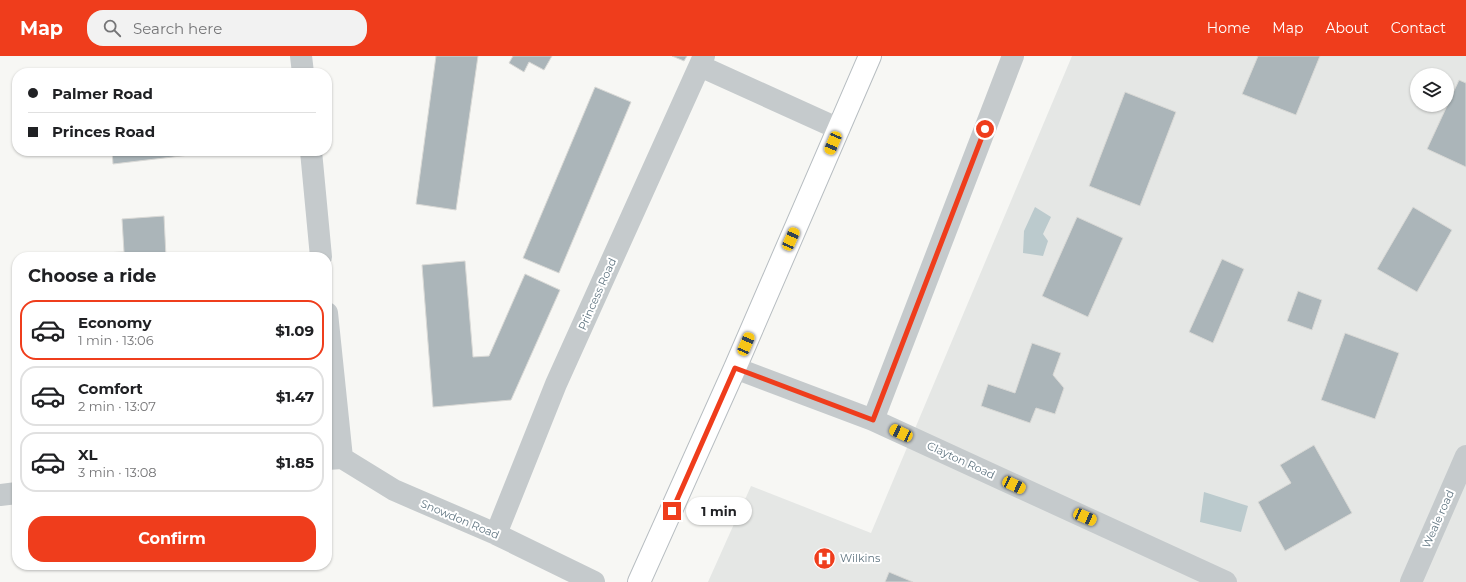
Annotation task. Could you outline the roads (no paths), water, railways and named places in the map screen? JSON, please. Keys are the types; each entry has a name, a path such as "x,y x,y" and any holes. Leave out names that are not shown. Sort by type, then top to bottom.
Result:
{"main road":[{"path":"639,582 735,368 870,56"}],"street":[{"path":"301,56 302,68"},
{"path":"873,420 1013,56"},
{"path":"702,61 839,129"},
{"name":"Princess Road","path":"496,534 556,384 702,61"},
{"path":"311,156 321,252"},
{"name":"Clayton Road","path":"735,368 873,420 1226,582"},
{"path":"332,417 334,458"},
{"name":"Weale road","path":"1411,582 1466,456"},
{"name":"Snowdon Road","path":"334,458 394,490 496,534 594,582"},
{"path":"0,495 12,494"}],"place":[{"name":"Wilkins","path":"824,558"}]}
